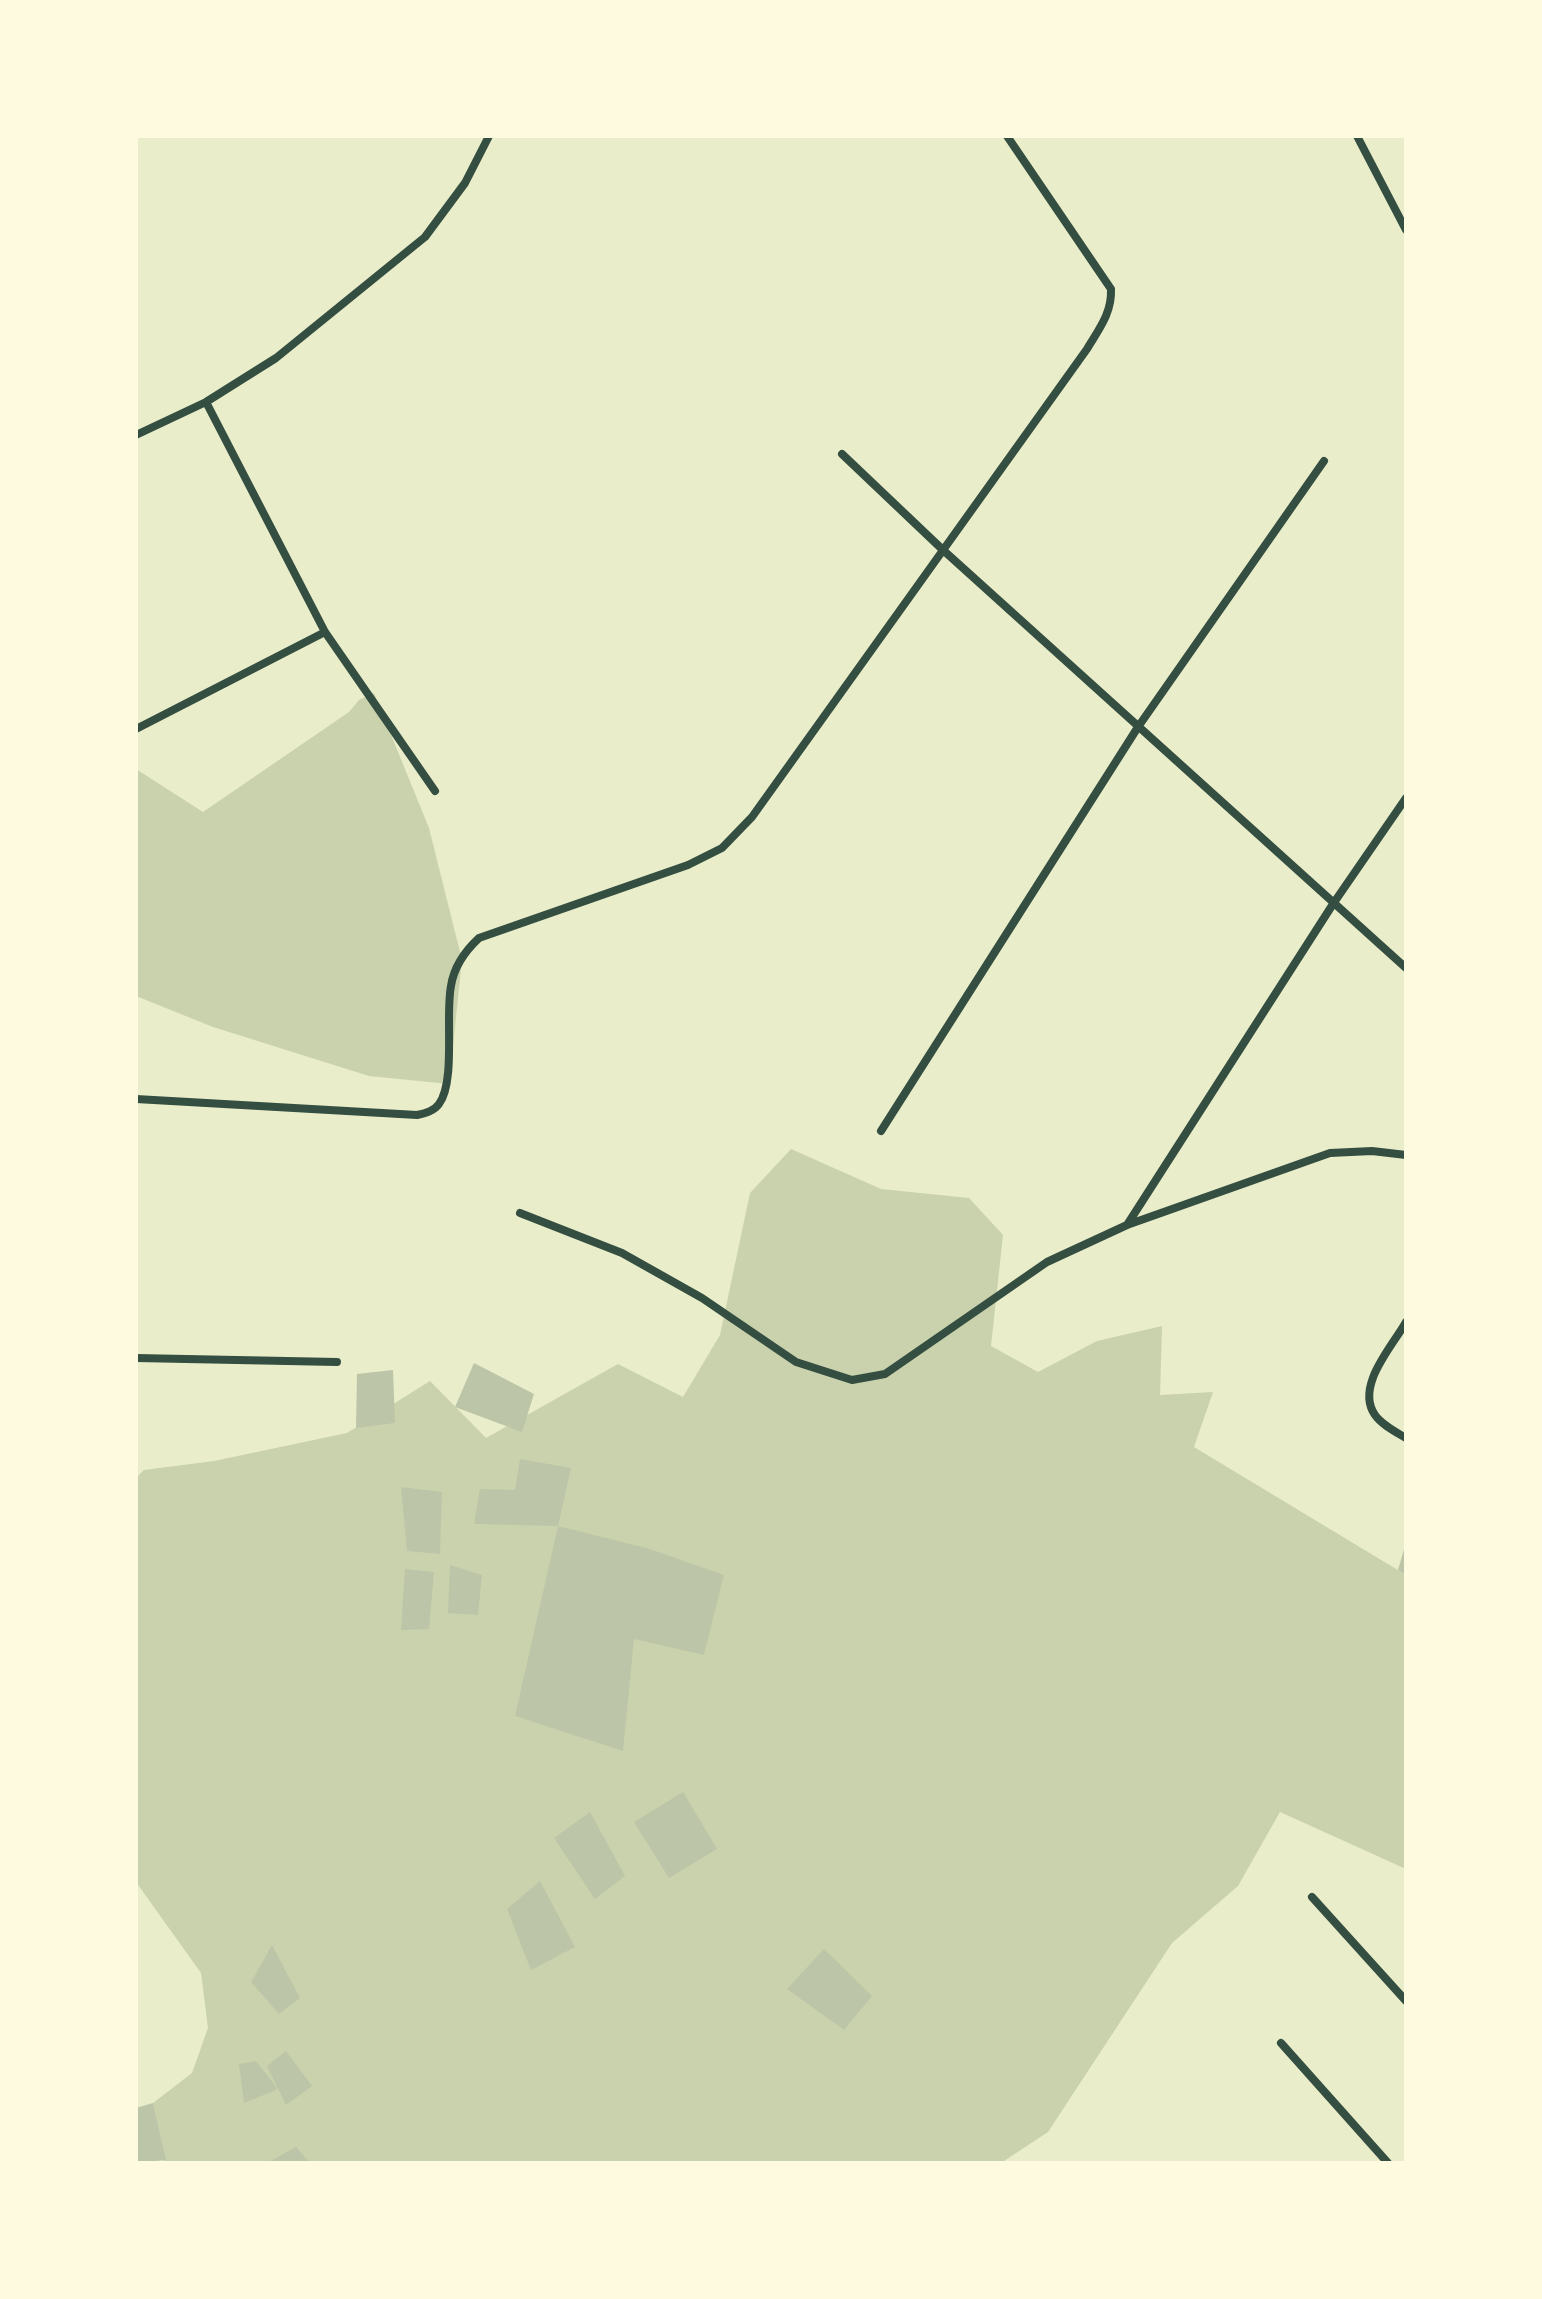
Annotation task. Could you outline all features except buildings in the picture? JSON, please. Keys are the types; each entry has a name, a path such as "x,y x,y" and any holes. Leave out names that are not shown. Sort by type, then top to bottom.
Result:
{"street":[{"path":"136,435 206,402 276,358 425,237 465,183 489,136"},
{"path":"136,1099 417,1115 430,1111 439,1105 445,1087 450,986 466,949 479,938 688,865 722,848 752,817 1087,349 1112,304 1111,289 1007,136"},
{"path":"1357,136 1406,230"},
{"path":"206,402 325,632 435,791"},
{"path":"842,454 943,550 1406,968"},
{"path":"881,1131 1138,727 1324,461"},
{"path":"136,729 325,632"},
{"path":"1127,1225 1333,904 1406,798"},
{"path":"520,1213 622,1253 702,1298 796,1362 852,1380 885,1374 1047,1262 1127,1225 1330,1153 1372,1151 1406,1155"},
{"path":"1406,1322 1370,1383 1369,1399 1375,1415 1406,1438"},
{"path":"136,1358 337,1362"},
{"path":"1312,1897 1406,2001"},
{"path":"1281,2043 1388,2163"}],"green space":[{"path":"374,693 429,828 462,960 449,1084 369,1076 213,1027 136,996 136,769 203,812 349,712 359,700"},
{"path":"791,1149 881,1189 969,1198 1003,1235 991,1346 1038,1372 1097,1341 1162,1326 1160,1395 1213,1392 1194,1447 1406,1575 1406,1869 1280,1812 1238,1886 1172,1943 1048,2132 1001,2163 161,2163 165,2159 153,2103 192,2073 208,2028 201,1973 136,1882 136,1478 144,1470 214,1461 347,1433 430,1381 486,1438 618,1364 683,1397 720,1335 750,1193"}]}
